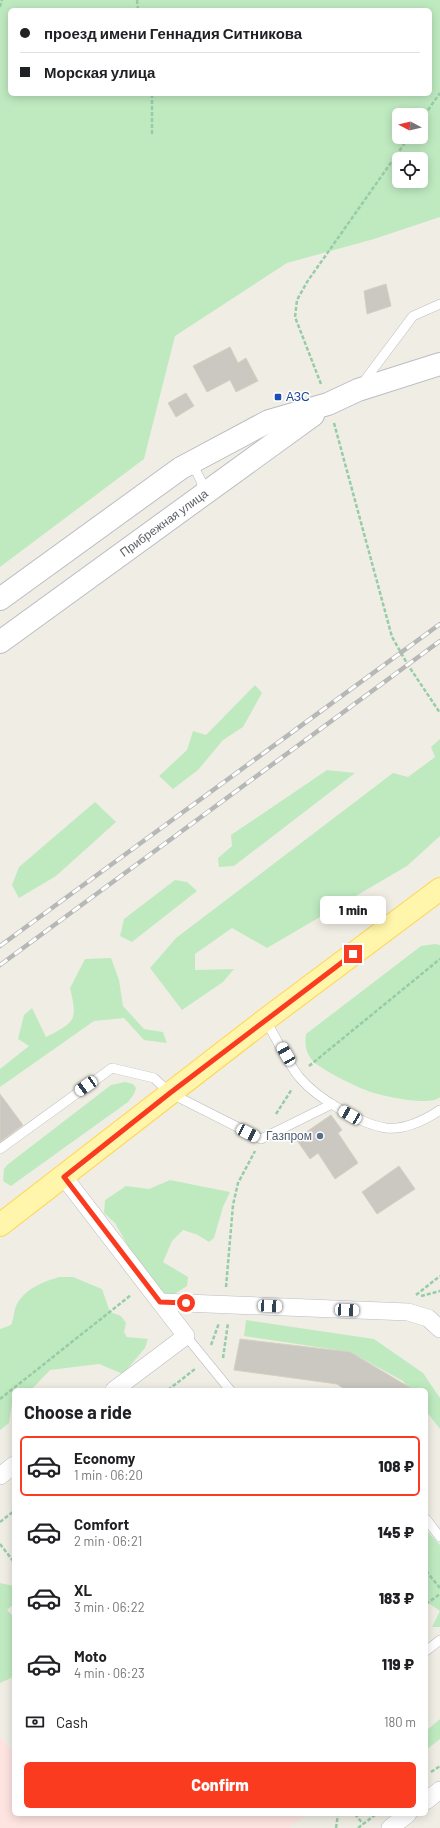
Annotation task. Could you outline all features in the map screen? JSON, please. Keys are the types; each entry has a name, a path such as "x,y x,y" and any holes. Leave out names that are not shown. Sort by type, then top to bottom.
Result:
{"main road":[{"name":"Прибрежная улица","path":"0,599 181,468 269,421 328,404 358,390 440,364"},
{"name":"Прибрежная улица","path":"0,642 199,498 273,442 328,404"},
{"path":"3,1219 64,1177 170,1093 440,889"}],"street":[{"path":"64,1177 186,1336 117,1388"},
{"path":"160,1302 226,1312 408,1312 428,1318 440,1329"},
{"path":"0,1476 12,1467"},
{"path":"428,1799 440,1790"},
{"path":"390,1828 405,1816"}],"lane":[{"path":"358,390 413,316 440,304"},
{"path":"181,468 196,471 202,483 199,498"},
{"path":"266,1020 299,1077 332,1104 362,1121 387,1128 408,1126 427,1119 440,1110"},
{"path":"0,1149 112,1068 154,1078 170,1093 261,1139 332,1104"},
{"path":"186,1336 228,1388"},
{"path":"428,1522 440,1537"},
{"path":"428,1649 440,1640"}],"path":[{"path":"0,7 2,0"},
{"path":"428,110 440,93"},
{"path":"152,96 152,134"},
{"path":"404,144 307,282 297,300 295,317 328,404 392,637 408,665 440,713"},
{"path":"223,1360 233,1205 238,1183 261,1139 299,1077 312,1061 440,959"},
{"path":"412,1298 440,1276"},
{"path":"14,1388 145,1283"},
{"path":"0,1399 12,1389"},
{"path":"0,1522 12,1513"},
{"path":"0,1544 12,1559"},
{"path":"428,1573 440,1588"},
{"path":"428,1603 440,1594"},
{"path":"336,1828 338,1816"},
{"path":"357,1816 363,1824"},
{"path":"358,1828 374,1816"}],"shaded area":[{"path":"0,1736 12,1751 12,1816 304,1816 289,1828 0,1828"}],"green space":[{"path":"0,0 440,0 440,217 374,239 287,263 175,336 144,459 0,567"},
{"path":"255,685 262,693 243,727 223,740 198,770 173,789 159,776 187,750 193,731 206,735"},
{"path":"440,739 440,836 407,866 267,948 232,928 195,954 195,970 234,969 223,982 182,1010 150,968 176,938 393,773 408,777 435,757 431,747"},
{"path":"327,770 355,773 234,866 219,867 218,858 232,846 231,835"},
{"path":"95,802 116,822 56,876 19,898 12,885 19,867"},
{"path":"175,880 187,882 197,891 132,942 120,936 124,919"},
{"path":"435,944 440,945 440,1097 435,1100 417,1101 394,1098 374,1093 338,1077 322,1068 312,1060 306,1048 306,1034 421,946"},
{"path":"111,958 119,980 123,1006 144,1029 163,1032 167,1043 144,1040 124,1018 94,1021 0,1087 0,1069 29,1046 18,1039 24,1015 32,1008 46,1037 63,1028 72,1019 74,1014 70,988 85,959"},
{"path":"125,1082 133,1084 136,1088 134,1094 128,1102 11,1186 3,1181 4,1169 7,1165 111,1085"},
{"path":"170,1180 230,1192 223,1207 214,1238 209,1242 198,1235 183,1230 172,1241 163,1262 188,1277 187,1286 164,1298 137,1262 115,1223 104,1213 105,1200 126,1186 149,1189"},
{"path":"59,1277 73,1277 102,1289 110,1312 121,1316 126,1323 124,1332 127,1337 148,1339 145,1348 123,1374 99,1364 50,1370 33,1388 12,1388 12,1403 9,1423 0,1430 0,1329 11,1325 16,1306 21,1298 35,1286"},
{"path":"246,1320 374,1339 423,1373 440,1398 440,1429 428,1414 428,1388 408,1388 403,1381 350,1352 244,1336"},
{"path":"428,1532 440,1545 440,1611 430,1604 428,1600"},
{"path":"0,1583 12,1586 12,1606 7,1610 12,1615 12,1676 11,1678 0,1683"},
{"path":"440,1611 440,1627 432,1627"},
{"path":"440,1719 440,1739 428,1748 428,1729"}],"building":[{"path":"386,284 391,306 367,314 364,291"},
{"path":"230,347 238,363 246,358 258,381 236,392 230,380 207,392 193,366"},
{"path":"186,393 194,406 176,417 168,403"},
{"path":"0,1094 23,1125 0,1142"},
{"name":"Газпром","path":"331,1115 342,1130 338,1133 358,1163 335,1179 318,1153 310,1159 296,1139"},
{"path":"399,1166 415,1189 377,1214 362,1192"},
{"path":"240,1339 350,1352 411,1388 343,1388 337,1384 234,1370"}],"railway":[{"path":"0,946 440,624"},
{"path":"0,965 440,641"}],"place":[{"name":"АЗС","path":"278,397"},
{"name":"Газпром","path":"320,1136"}],"route":[{"path":"186,1303 160,1302 64,1177 170,1093 353,954"}]}
